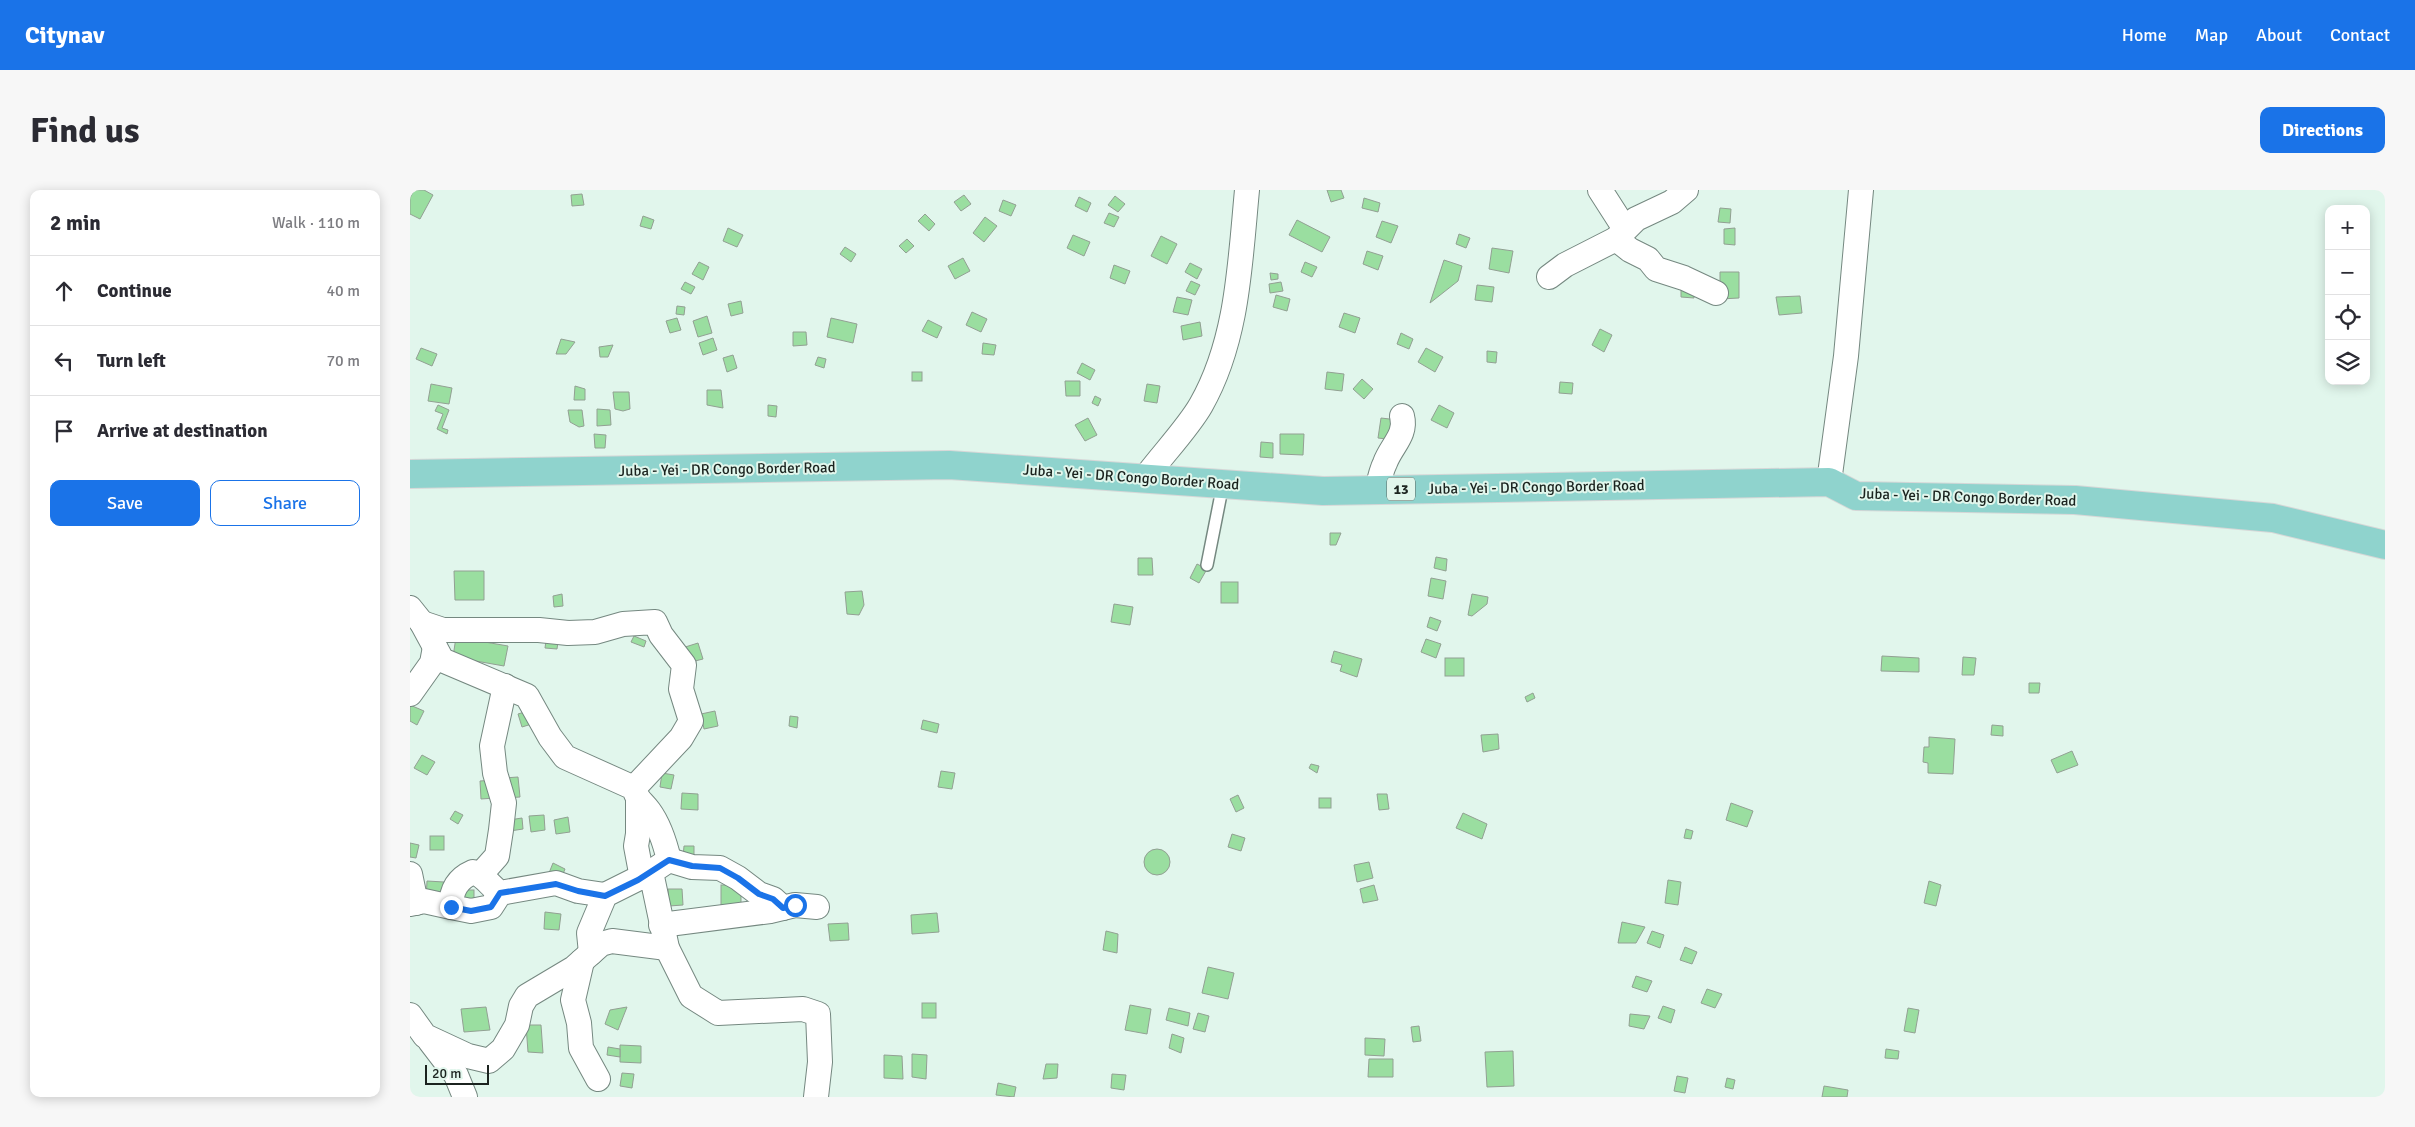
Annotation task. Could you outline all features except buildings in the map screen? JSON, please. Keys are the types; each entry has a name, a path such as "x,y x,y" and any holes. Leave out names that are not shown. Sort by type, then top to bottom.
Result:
{"main road":[{"name":"Juba - Yei - DR Congo Border Road","path":"410,474 949,465 1323,491 1829,482 1856,496 2075,500 2273,518 2385,545"}],"street":[{"path":"1145,478 1201,406 1225,355 1238,287 1247,190"},
{"path":"1600,190 1620,234 1630,250 1648,259 1656,269 1684,278 1716,293"},
{"path":"1549,277 1565,265 1620,234 1636,219 1672,202 1686,190"},
{"path":"1829,482 1846,356 1861,190"},
{"path":"1377,490 1385,463 1401,436 1404,424 1402,416"},
{"path":"416,616 442,660 527,696 550,737 565,756 636,795 648,810 663,837 654,870 661,925 667,948 691,996 718,1013 803,1009 818,1014 820,1062 816,1097"},
{"path":"416,616 443,630 595,632 623,624 655,622 661,636 684,665 681,689 691,721 636,795 638,834 636,846 654,870"},
{"path":"410,694 432,663 435,647"},
{"path":"481,874 497,856 501,830 504,803 495,773 492,746 506,686"},
{"path":"451,907 451,895 464,876 473,872 481,874 487,884 500,893 556,884 578,891 605,896 654,870 692,866 720,868 738,878 759,894 773,899 783,908"},
{"path":"410,874 413,904 424,901 471,911 491,907 500,893"},
{"path":"598,1079 581,1048 579,1023 573,1000 586,957 589,933 605,896"},
{"path":"661,925 795,905 817,907"},
{"path":"425,1036 468,1056 489,1062 503,1049 517,1025 521,1006 527,996 586,957 601,944 612,940 667,948"},
{"path":"410,1015 456,1075 465,1097"}],"lane":[{"path":"1208,565 1223,484"}],"route":[{"path":"451,907 471,911 491,907 500,893 556,884 578,891 605,896 638,880 669,860 692,866 720,868 738,878 759,894 773,899 783,908 795,905"}]}
